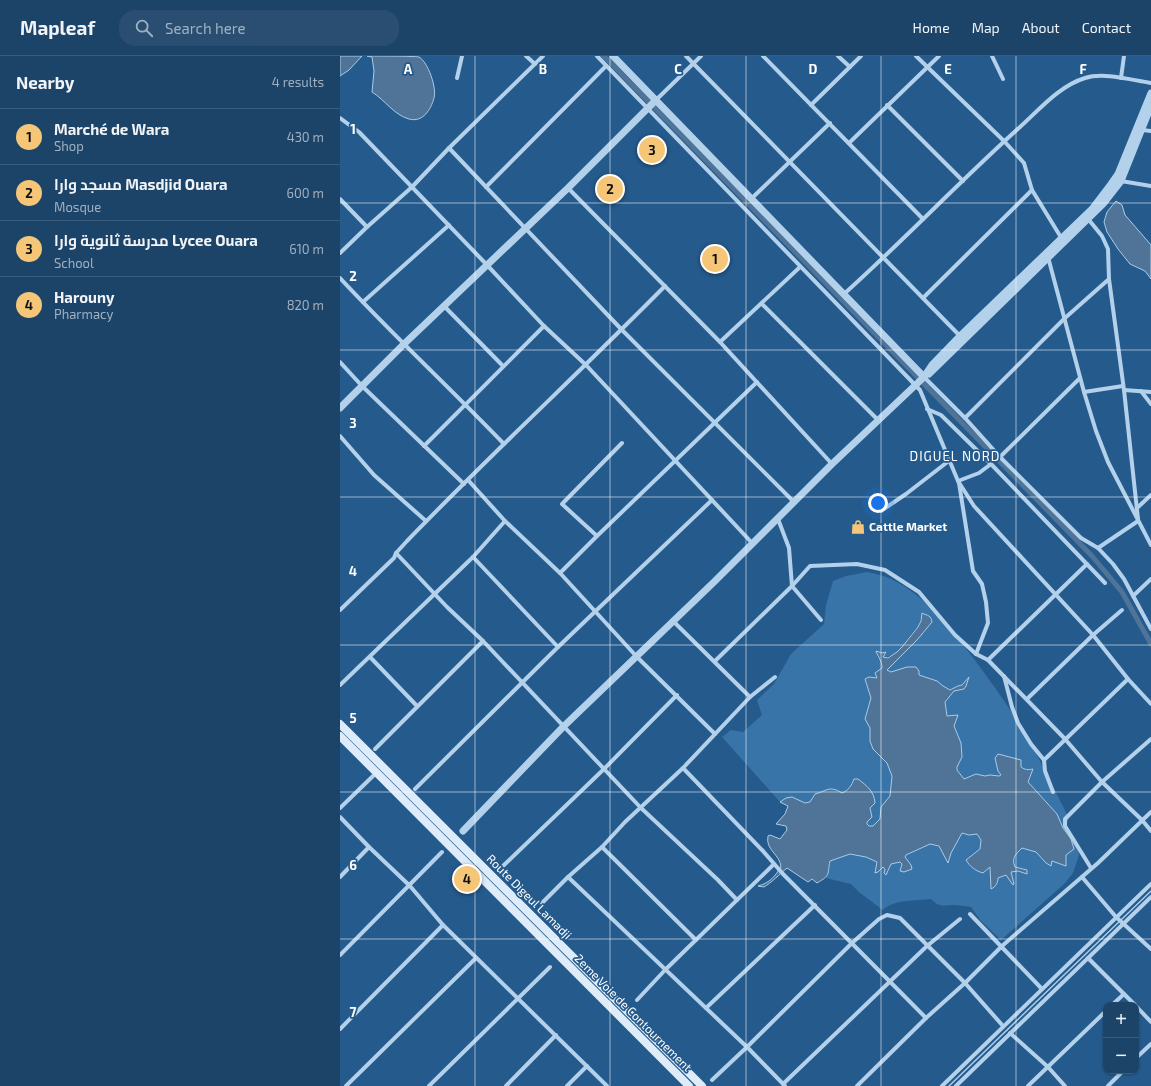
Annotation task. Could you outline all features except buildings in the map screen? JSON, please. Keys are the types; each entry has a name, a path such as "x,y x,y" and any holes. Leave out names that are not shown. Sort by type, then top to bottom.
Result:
{"main road":[{"name":"Route Digeul Lamadji","path":"340,724 702,1086"},
{"name":"2eme Voie de Contournement","path":"340,736 689,1086"}],"street":[{"path":"457,78 462,56"},
{"path":"526,56 535,64"},
{"path":"340,253 412,187 449,148 543,56"},
{"path":"597,56 606,66 652,105 751,199 844,294 919,381 920,390 927,409 958,481 973,571 982,584 986,602 988,623 976,654"},
{"path":"613,56 652,105 800,267 919,381 965,418 1000,457 1081,538 1098,548 1113,564 1124,579 1151,629"},
{"path":"686,56 960,336"},
{"path":"340,408 404,344 568,188 701,56"},
{"path":"763,56 923,219"},
{"path":"838,56 850,67"},
{"path":"811,105 861,56"},
{"path":"916,56 1004,141 1024,163 1032,190 1064,240"},
{"path":"849,143 939,56"},
{"path":"992,56 1003,79"},
{"path":"1121,78 1124,56"},
{"path":"486,187 606,66"},
{"path":"844,294 884,258 1004,141 1059,92 1077,80 1091,76 1104,76 1151,83"},
{"path":"1114,186 1151,93"},
{"path":"888,105 963,181"},
{"path":"463,831 564,727 753,544 832,464 919,381 960,336 1064,240 1094,210 1114,186 1121,181 1151,106"},
{"path":"340,118 359,132 544,326 586,365 753,544"},
{"path":"751,199 830,123"},
{"path":"1142,130 1151,132"},
{"path":"449,148 622,330 794,502"},
{"path":"1121,181 1151,186"},
{"path":"568,188 720,342 832,464"},
{"path":"923,298 1032,190"},
{"path":"340,199 367,227"},
{"path":"1064,240 1089,220 1094,210"},
{"path":"1089,220 1106,242 1108,249 1109,279 1138,521"},
{"path":"363,302 449,225"},
{"path":"919,381 930,374 1048,255"},
{"path":"1048,255 1080,378 1096,431 1108,462 1151,545"},
{"path":"720,342 800,267"},
{"path":"340,278 504,444"},
{"path":"965,418 1065,318 1109,279"},
{"path":"340,610 394,558 396,553 426,521 622,330 665,286"},
{"path":"762,304 878,420"},
{"path":"444,306 503,366"},
{"path":"424,446 544,326"},
{"path":"340,362 362,386 464,484"},
{"path":"1000,457 1080,378"},
{"path":"560,573 714,422 757,382"},
{"path":"1084,392 1123,388 1151,392"},
{"path":"1141,391 1151,404"},
{"path":"927,409 941,415 991,464 1105,583"},
{"path":"340,436 374,475 426,521"},
{"path":"597,536 562,504 622,443"},
{"path":"881,511 950,460"},
{"path":"958,481 979,473 991,464"},
{"path":"468,480 505,521 560,573 637,657 715,734"},
{"path":"958,481 974,506 1093,636 1128,679 1151,704"},
{"path":"1137,508 1151,495"},
{"path":"415,789 595,610 712,500"},
{"path":"778,518 789,548 792,586 821,620"},
{"path":"340,684 473,557 505,521"},
{"path":"1098,548 1138,521"},
{"path":"396,553 434,594 483,641 641,808 718,880 737,900"},
{"path":"473,557 558,647"},
{"path":"715,661 792,586 810,566 857,564 885,570 919,592 955,635 976,654 988,660 1027,698 1102,782 1142,820 1151,831"},
{"path":"988,660 1087,564"},
{"path":"1133,596 1151,578"},
{"path":"1027,698 1122,610"},
{"path":"673,621 750,697"},
{"path":"375,749 483,641"},
{"path":"370,657 417,706"},
{"path":"542,904 568,877 602,847 683,768 750,697 775,676"},
{"path":"1004,676 1018,723 1031,744 1044,760 1045,771 1053,792"},
{"path":"1044,760 1128,679"},
{"path":"503,866 604,769 677,695"},
{"path":"1091,868 1065,826 1065,819 1102,782 1151,739"},
{"path":"683,768 774,864 926,1018"},
{"path":"340,808 373,776"},
{"path":"857,1086 926,1018 965,984 1002,946 1082,877 1151,812"},
{"path":"340,817 410,886 443,925 608,1086"},
{"path":"340,877 369,847"},
{"path":"602,847 696,940"},
{"path":"340,955 442,852"},
{"path":"637,1000 774,864"},
{"path":"568,877 747,1047 784,1085 927,946 960,918"},
{"path":"1082,877 1117,918 1151,949"},
{"path":"942,1086 1151,884"},
{"path":"956,1086 1151,896"},
{"path":"706,1008 815,905"},
{"path":"970,914 1042,989"},
{"path":"712,1080 852,943 879,919 888,915 900,918 965,984 1003,1026"},
{"path":"340,1029 443,925"},
{"path":"346,1086 476,958"},
{"path":"1088,958 1131,1002"},
{"path":"429,1086 550,967"},
{"path":"1115,1002 1124,994"},
{"path":"1139,1010 1151,1022"},
{"path":"1028,1086 1103,1014"},
{"path":"1010,1033 1048,1067 1065,1086"},
{"path":"506,1086 556,1035"},
{"path":"1139,1055 1151,1044"},
{"path":"567,1086 587,1066"},
{"path":"1108,1086 1120,1074"}],"shaded area":[{"path":"340,56 362,56 349,70 340,76"},
{"path":"367,56 419,57 426,64 433,82 435,94 431,106 426,114 414,120 404,117 394,111 372,92 374,71 372,57"},
{"path":"1116,201 1122,205 1125,215 1151,245 1151,279 1145,271 1130,264 1107,232 1104,222 1107,212"},
{"path":"867,572 889,578 907,588 927,604 954,634 991,682 1019,723 1036,752 1069,818 1066,826 1076,839 1079,855 1073,873 1064,884 1001,940 981,921 971,907 937,904 931,899 899,902 888,906 883,910 860,893 851,884 826,878 830,861 850,854 866,857 877,862 878,872 883,867 888,872 891,864 900,862 902,864 900,870 911,865 905,857 930,844 939,846 948,862 951,853 962,833 969,835 978,834 981,840 980,849 973,854 983,873 990,867 991,888 998,878 1007,875 1013,884 1014,883 1010,872 1018,871 1027,874 1022,868 1015,867 1014,864 1015,856 1022,848 1036,852 1046,863 1051,866 1052,861 1066,855 1071,839 1063,828 1057,814 1028,782 1033,769 1027,770 1021,767 1021,760 997,767 1001,775 999,776 985,776 976,774 964,779 957,770 961,757 961,743 954,726 958,715 947,716 945,702 954,691 966,686 968,678 962,685 950,690 937,681 919,675 895,671 889,672 887,670 917,640 932,622 923,613 919,625 896,652 888,657 882,657 886,653 877,656 881,662 881,669 877,678 865,679 871,698 865,719 870,728 873,749 887,763 892,776 890,796 881,807 880,819 873,826 869,826 867,822 872,817 854,779 850,788 842,793 834,789 828,789 815,794 810,802 805,803 798,800 782,800 780,802 722,737 731,730 743,732 762,715 757,700 774,684 791,654 824,624 826,605 833,581 846,576"},
{"path":"922,613 928,615 932,622 917,640 887,670 891,672 907,667 916,667 919,671 919,675 937,681 950,690 962,685 969,677 964,689 954,691 945,702 947,716 958,715 954,726 961,743 962,757 957,770 964,779 976,774 985,776 999,776 1001,775 998,771 995,758 998,754 1021,760 1021,767 1024,769 1033,769 1028,782 1057,814 1063,828 1071,839 1074,849 1066,855 1066,866 1052,861 1051,866 1046,863 1036,852 1022,848 1015,856 1014,864 1015,867 1027,870 1027,874 1018,871 1011,872 1013,885 1006,875 998,878 998,881 991,889 990,867 983,873 969,865 966,860 980,849 981,840 977,834 969,835 962,833 951,853 948,863 939,846 930,844 906,855 905,857 912,869 904,872 900,871 902,864 900,862 891,864 886,875 883,867 875,873 877,862 866,857 850,854 830,861 825,878 817,883 812,879 808,882 787,868 764,887 758,886 772,879 781,867 769,845 768,836 770,835 780,839 787,830 786,826 776,824 785,814 788,806 780,802 786,798 792,797 805,803 810,802 815,794 828,789 834,789 842,793 850,788 854,779 858,779 870,789 875,803 870,808 872,817 867,824 869,826 873,826 880,819 881,807 890,796 892,776 887,763 873,749 870,741 870,728 865,719 871,698 865,679 869,677 877,678 875,673 882,668 881,661 876,651 882,653 886,652 883,657 888,658 897,652 918,627 921,621"}],"waterway":[{"path":"604,56 1092,556 1122,592 1151,644"},
{"path":"949,1086 1151,891"}],"place":[{"name":"مدرسة ثانوية وارا Lycee Ouara","path":"652,150"},
{"name":"مسجد وارا Masdjid Ouara","path":"610,189"},
{"name":"Marché de Wara","path":"715,259"},
{"name":"Cattle Market","path":"858,527"},
{"name":"Harouny","path":"467,879"}],"district":[{"name":"DIGUEL NORD","path":"955,456"}]}
